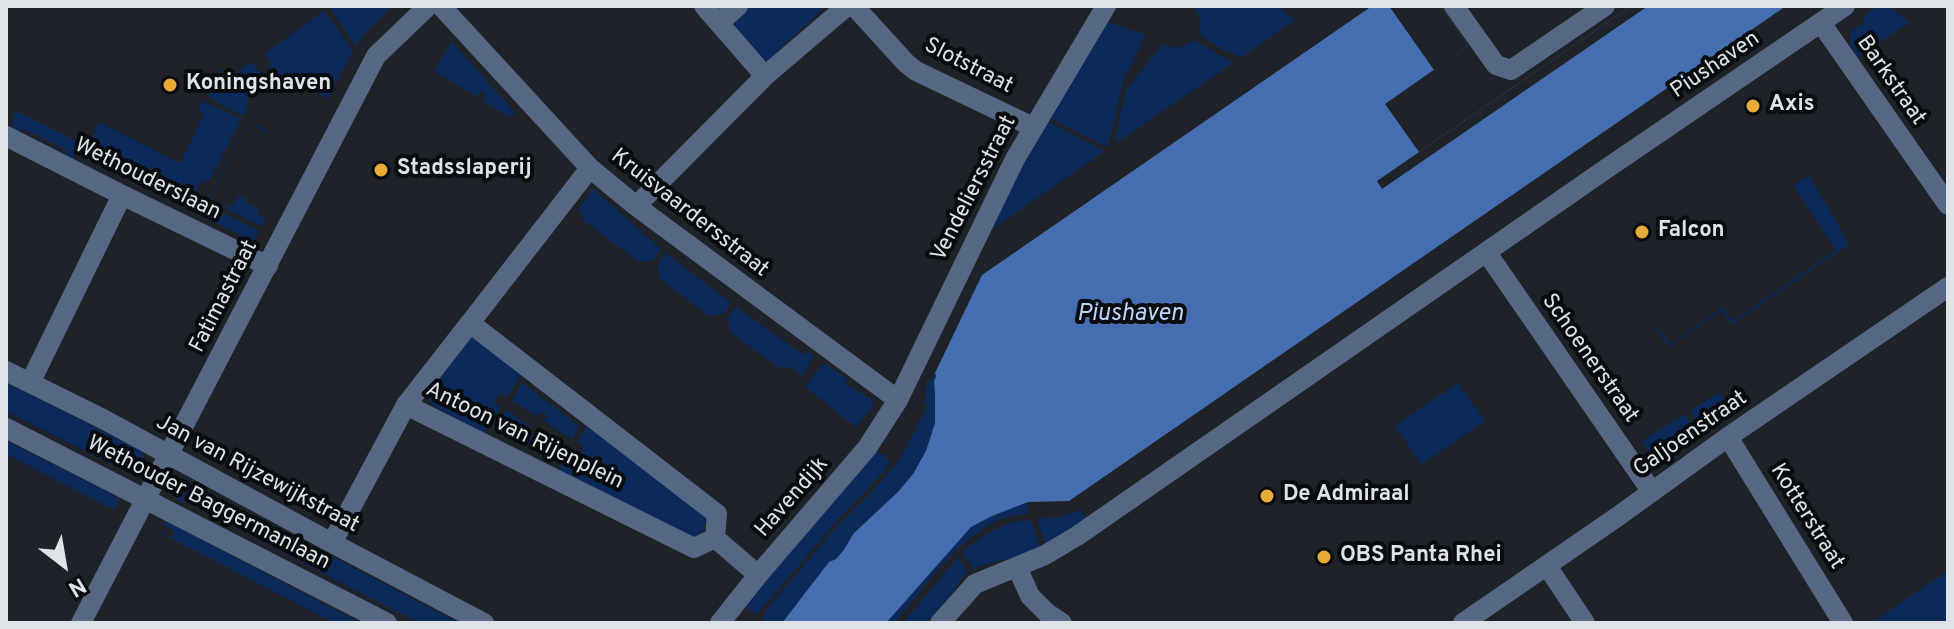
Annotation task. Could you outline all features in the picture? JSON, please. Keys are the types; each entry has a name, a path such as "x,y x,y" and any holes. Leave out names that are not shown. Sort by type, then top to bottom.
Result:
{"street":[{"name":"Fatimastraat","path":"81,623 376,56 428,6"},
{"name":"Kruisvaardersstraat","path":"441,6 590,168 636,206 898,400"},
{"path":"704,6 765,76"},
{"path":"719,23 738,6"},
{"path":"636,206 765,76 847,6"},
{"name":"Slotstraat","path":"854,6 916,71 1033,127"},
{"name":"Vendeliersstraat","path":"898,400 1003,183 1106,6"},
{"path":"1454,6 1496,65 1511,70 1605,6"},
{"name":"Piushaven","path":"1017,567 1077,536 1845,6"},
{"name":"Barkstraat","path":"1821,23 1948,205"},
{"name":"Wethouderslaan","path":"6,136 268,266"},
{"path":"470,323 590,168"},
{"path":"30,383 122,195"},
{"name":"Schoenerstraat","path":"1487,253 1652,492"},
{"name":"Galjoenstraat","path":"1463,623 1948,287"},
{"name":"Antoon van Rijenplein","path":"470,323 717,514 715,538 694,548 406,405 470,323"},
{"name":"Jan van Rijzewijkstraat","path":"6,371 103,419 484,623"},
{"name":"Havendijk","path":"720,623 867,448 898,400"},
{"path":"332,543 406,405"},
{"name":"Wethouder Baggermanlaan","path":"6,428 387,623"},
{"name":"Kotterstraat","path":"1728,437 1843,623"},
{"path":"715,538 758,575"},
{"path":"1547,566 1585,623"},
{"path":"940,623 975,584 1017,567 1030,596 1062,623"}],"shaded area":[{"path":"330,6 370,7 392,6 356,46"},
{"path":"748,6 826,6 776,52 779,56 770,62 765,61 736,32 737,18"},
{"path":"1193,6 1277,6 1295,20 1242,57 1221,49 1199,34 1201,19"},
{"path":"1878,6 1888,6 1910,22 1856,58 1850,44 1851,31"},
{"path":"324,11 353,51 328,99 268,69 271,63 264,54"},
{"path":"1104,21 1146,35 1123,81 1109,143 1105,146 1046,116"},
{"path":"1194,40 1233,63 1118,142 1115,139 1126,90 1163,44 1181,47"},
{"path":"452,42 515,113 510,117 483,101 486,97 481,91 477,95 482,100 434,71"},
{"path":"252,62 261,74 243,116 209,98 207,93 219,68 227,79"},
{"path":"202,101 241,119 210,180 199,184 195,193 90,141 99,122 180,163 204,114 198,110"},
{"path":"16,111 80,143 72,160 65,156 66,150 23,129 19,133 14,131 12,121"},
{"path":"1044,120 1105,151 988,232"},
{"path":"255,125 267,133 254,126 243,130 209,198 225,207 234,204 239,195 259,209 257,214 266,218 261,226 207,199 243,129"},
{"path":"1809,175 1849,244 1732,324 1722,310 1668,347 1653,323 1670,344 1723,307 1733,321 1836,250 1793,185"},
{"path":"593,189 661,249 653,260 639,262 584,221 578,210"},
{"path":"203,203 259,231 250,248 241,243 244,237 198,214"},
{"path":"666,253 731,303 724,313 709,316 659,278 658,264"},
{"path":"736,307 804,355 808,352 814,356 802,376 790,367 778,367 730,332 728,317"},
{"path":"475,337 523,371 507,397 500,393 494,402 501,407 484,433 436,408 427,394 471,338"},
{"path":"826,364 848,380 846,384 872,400 873,406 856,427 805,387 821,365"},
{"path":"935,373 935,423 926,451 913,474 854,533 843,551 829,562 782,623 766,623 761,619 770,605 836,527 900,459 928,405 924,403 928,380 931,381"},
{"path":"6,383 145,452 134,473 6,411"},
{"path":"522,383 579,426 572,439 544,421 547,416 540,412 537,416 512,401"},
{"path":"1458,383 1485,421 1421,465 1395,426"},
{"path":"1719,392 1733,413 1704,433 1690,411"},
{"path":"506,410 530,426 528,431 535,435 538,431 566,448 558,461 495,428"},
{"path":"1685,414 1695,429 1688,435 1697,433 1699,436 1658,465 1642,441"},
{"path":"590,422 707,518 703,531 688,538 558,472 571,452 578,456 584,447 577,442"},
{"path":"6,441 116,498 119,496 114,510 6,454"},
{"path":"877,450 890,462 885,470 756,615 743,605"},
{"path":"184,480 459,623 418,623 185,501 183,504 175,497 179,490 183,492 181,497 187,500 184,496 186,491 180,488"},
{"path":"1027,503 1028,513 992,523 966,541 938,569 895,623 886,623 971,527"},
{"path":"1080,509 1088,520 1047,548 1037,519 1061,517"},
{"path":"1031,520 1040,548 973,568 962,552 997,528"},
{"path":"163,522 360,623 334,623 157,531 172,537 174,531"},
{"path":"958,557 967,572 957,587 926,623 903,623"},
{"path":"1948,571 1948,623 1872,623 1922,588"}],"water":[{"name":"Piushaven","path":"1372,6 1441,6 1468,46 1385,104 1419,152 1631,6 1786,6 1069,501 1028,502 971,527 886,623 782,623 829,562 843,551 854,533 913,474 926,451 935,423 935,373 982,275"}],"pier":[{"path":"1389,6 1441,6 1468,46 1434,70"},
{"path":"1631,6 1648,6 1382,189 1377,181"}],"place":[{"name":"Koningshaven","path":"170,85"},
{"name":"Axis","path":"1753,106"},
{"name":"Stadsslaperij","path":"381,170"},
{"name":"Falcon","path":"1642,232"},
{"name":"De Admiraal","path":"1267,496"},
{"name":"OBS Panta Rhei","path":"1324,557"}]}
